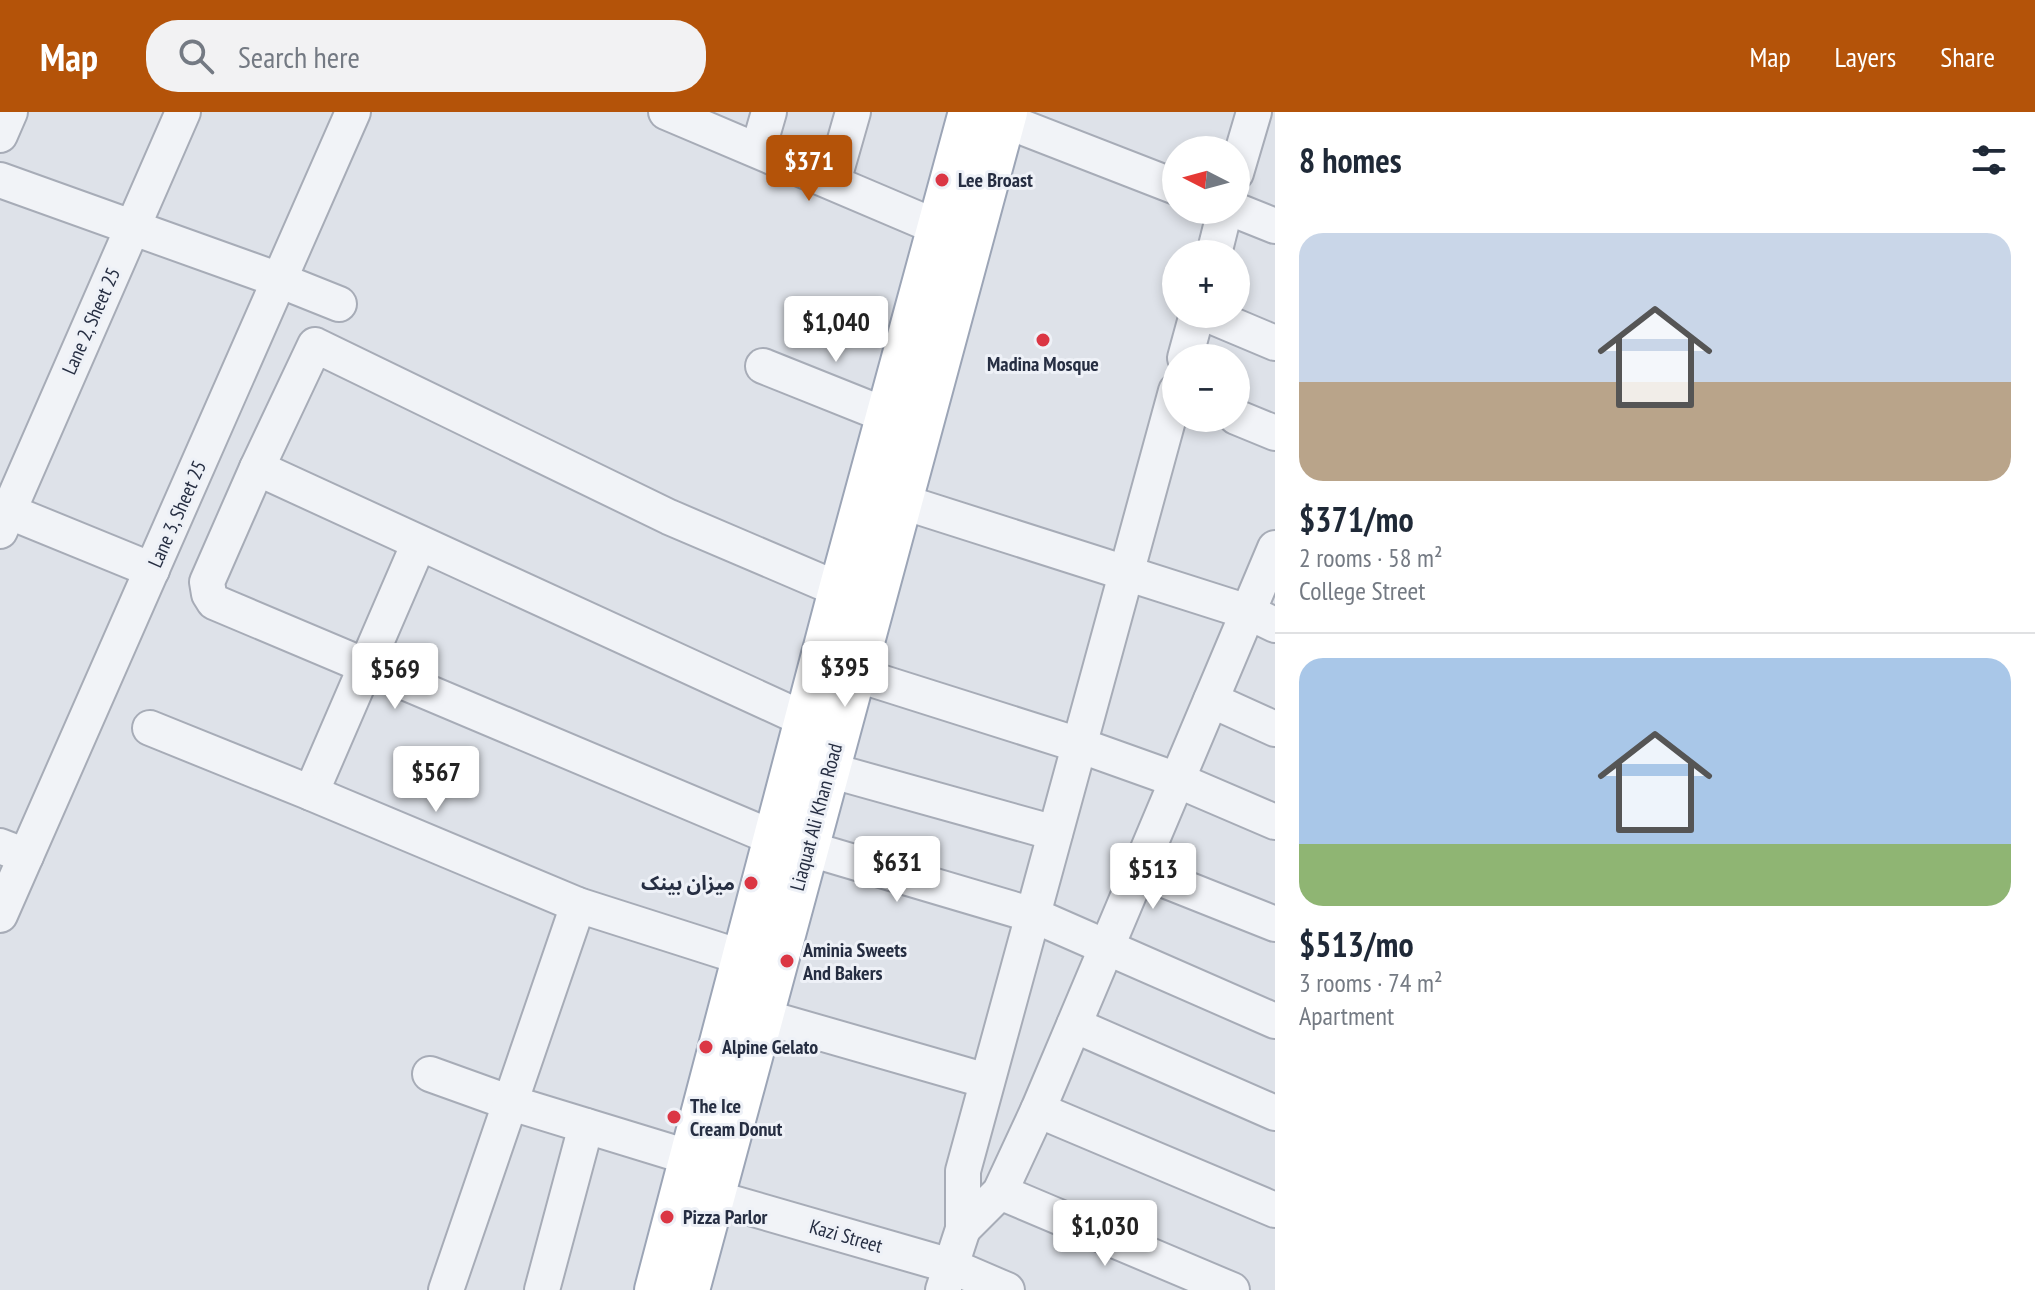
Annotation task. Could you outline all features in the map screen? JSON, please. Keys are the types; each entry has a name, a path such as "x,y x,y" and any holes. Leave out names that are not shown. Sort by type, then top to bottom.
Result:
{"main road":[{"name":"Liaquat Ali Khan Road","path":"656,1290 761,1016 792,843 808,721 840,590 888,416 955,232 991,114"},
{"name":"Liaquat Ali Khan Road","path":"688,1290 696,1181 744,958 792,843 829,770 900,501 955,232"}],"street":[{"path":"0,135 10,112"},
{"name":"Lane 2, Sheet 25","path":"3,516 183,112"},
{"name":"Lane 3, Sheet 25","path":"0,915 13,851 152,570 353,112"},
{"path":"758,150 769,112"},
{"path":"833,182 853,112"},
{"path":"1247,136 1254,112"},
{"path":"672,113 955,232"},
{"path":"991,114 1162,181"},
{"path":"0,180 339,304"},
{"path":"1250,216 1275,226"},
{"path":"1239,328 1275,343"},
{"path":"840,590 669,517 315,345 207,582 214,602 366,668 792,843 1033,915 1275,1021"},
{"path":"763,366 888,416"},
{"path":"1250,423 1275,433"},
{"path":"947,1278 963,1229 963,1171 1165,432"},
{"path":"257,468 808,721"},
{"path":"900,501 1261,619"},
{"path":"3,516 152,570"},
{"path":"311,793 419,543"},
{"path":"963,1229 1000,1192 1038,1110 1211,700 1261,619 1275,548"},
{"path":"855,674 1079,745 1177,780 1275,822"},
{"path":"1211,700 1275,729"},
{"path":"150,728 578,905 744,958"},
{"path":"829,770 1055,833"},
{"path":"1139,870 1275,924"},
{"path":"446,1290 578,905"},
{"path":"761,1016 987,1081"},
{"path":"1074,1025 1275,1113"},
{"name":"Kazi Street","path":"430,1074 586,1126 696,1181 947,1278 1007,1290"},
{"path":"1038,1110 1275,1210"},
{"path":"542,1290 586,1126"},
{"path":"1000,1192 1232,1290"}],"place":[{"name":"Lee Broast","path":"942,180"},
{"name":"Madina Mosque","path":"1043,340"},
{"name":"میزان بینک","path":"751,883"},
{"name":"Aminia Sweets And Bakers","path":"787,961"},
{"name":"Alpine Gelato","path":"706,1047"},
{"name":"The Ice Cream Donut","path":"674,1117"},
{"name":"Pizza Parlor","path":"667,1217"}]}
